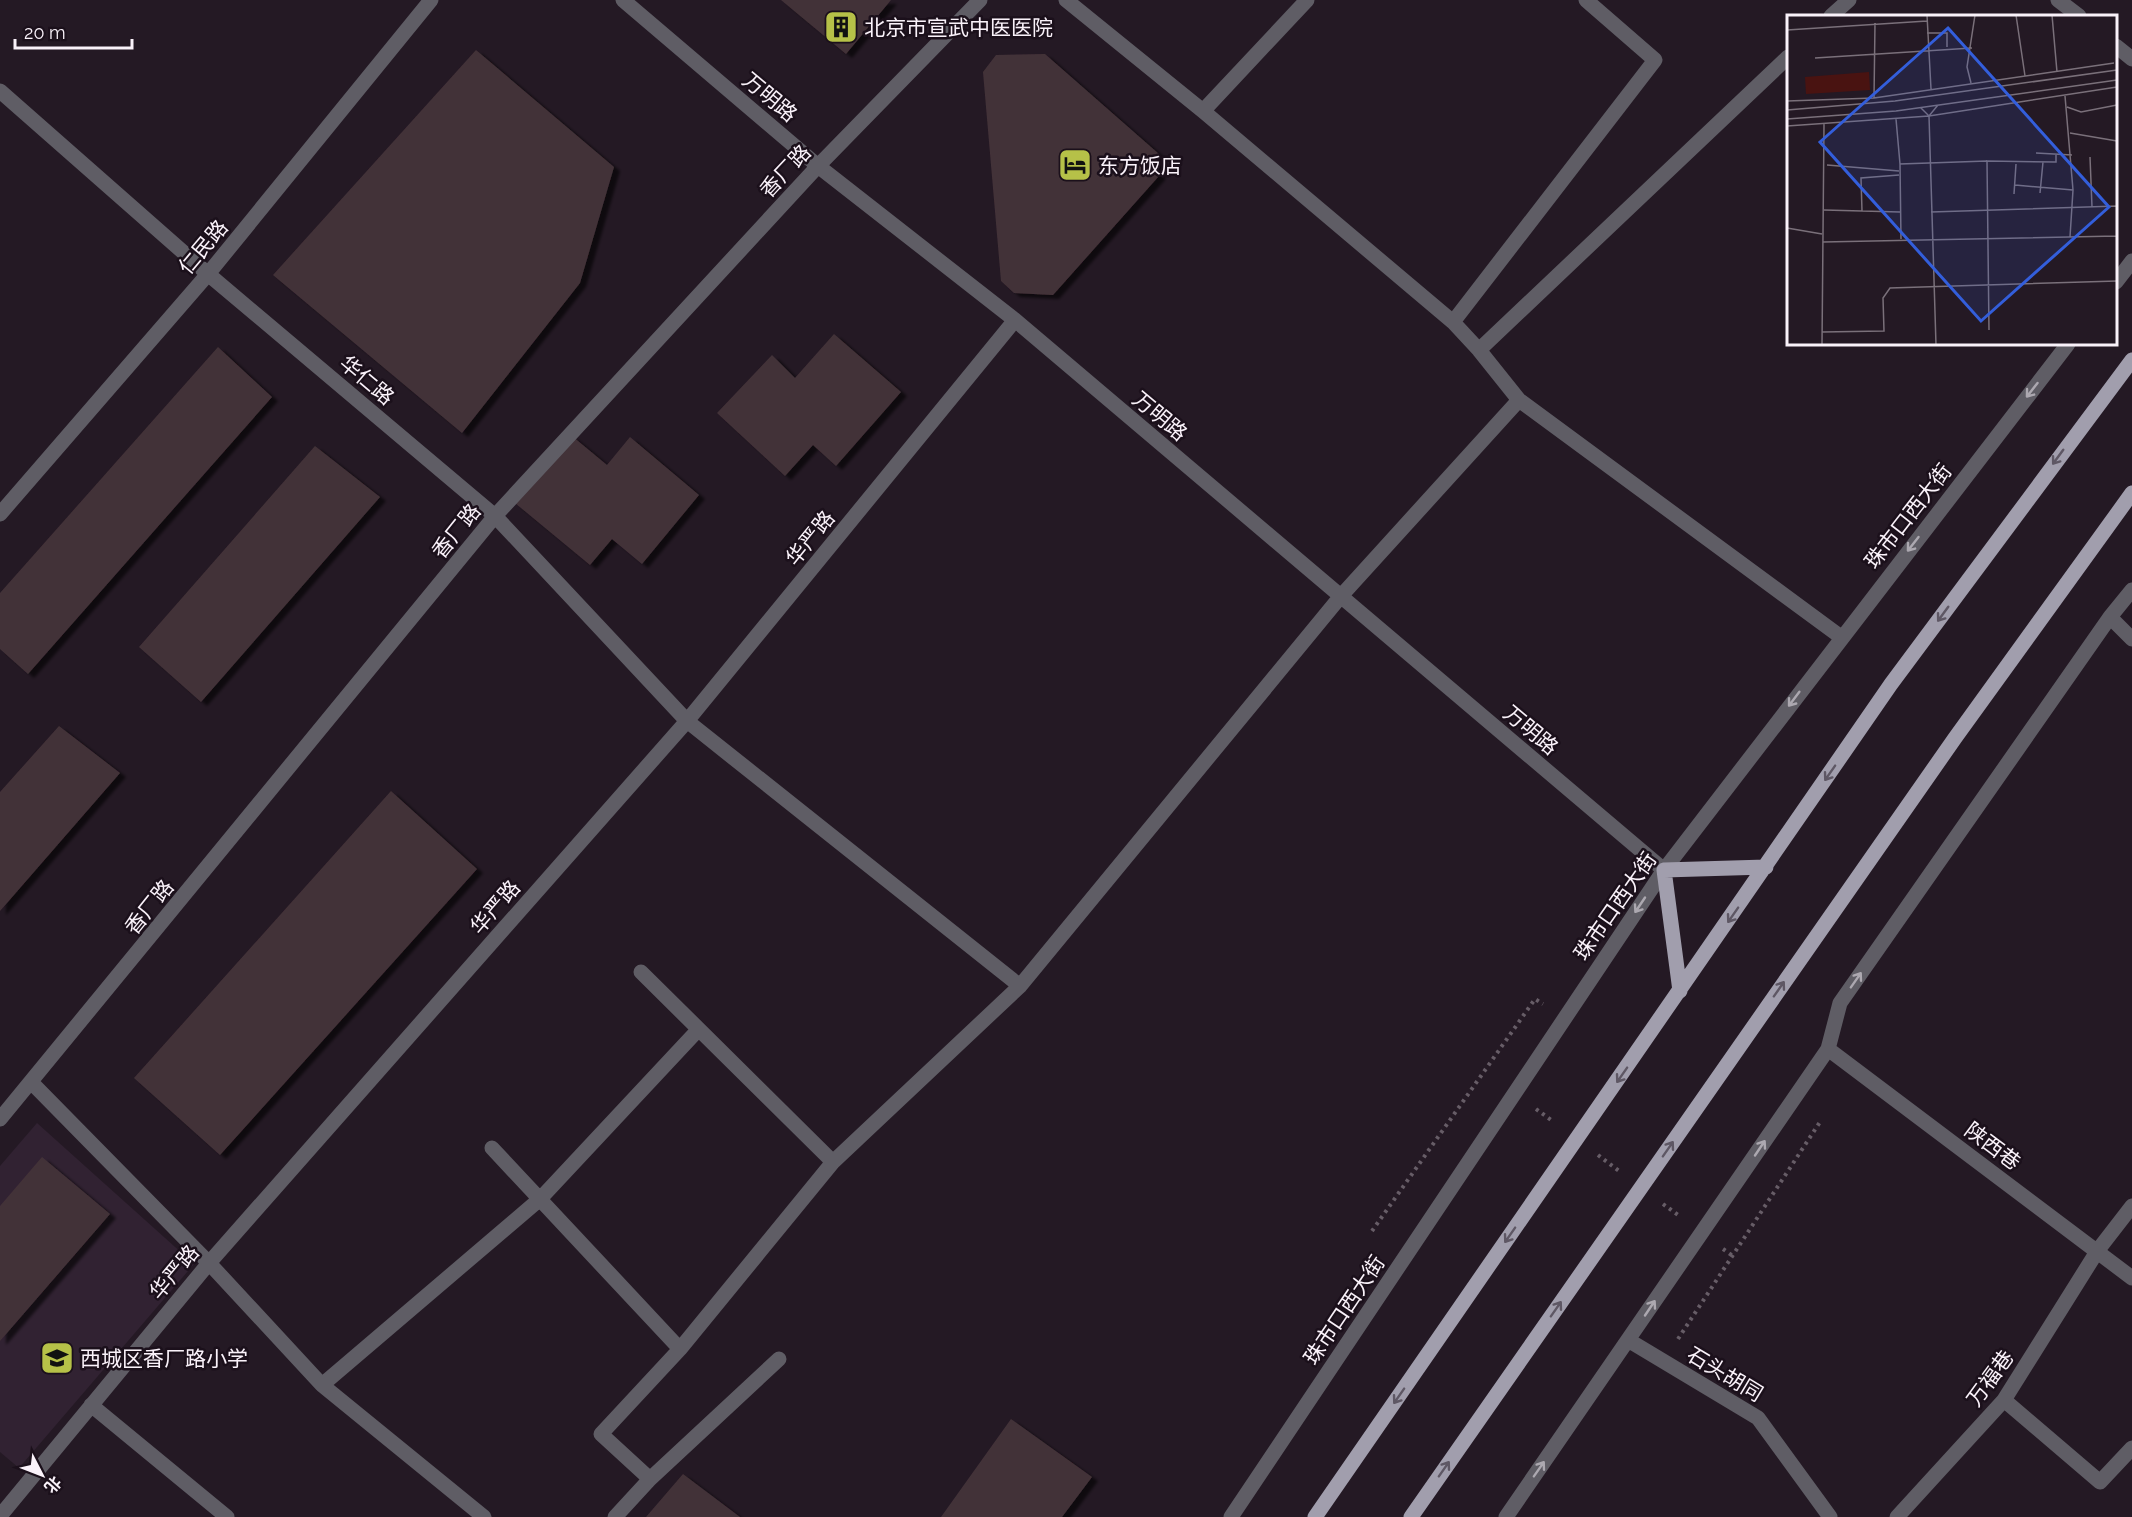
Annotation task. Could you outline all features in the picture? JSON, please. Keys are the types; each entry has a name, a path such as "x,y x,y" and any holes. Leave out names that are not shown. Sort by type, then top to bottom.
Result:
{"main road":[{"path":"1315,1517 1892,684 2132,360"},
{"path":"1411,1517 1955,738 2132,493"},
{"path":"1680,991 1664,870 1766,867"}],"street":[{"name":"仁民路","path":"0,514 208,274 431,0"},
{"name":"万明路","path":"623,0 818,166 1015,320 1664,870"},
{"name":"香厂路","path":"0,1119 32,1083 495,516 818,166 980,0"},
{"path":"1066,0 1203,111 1453,322 1519,400 1840,637"},
{"path":"1203,111 1307,0"},
{"path":"1453,322 1655,60 1586,0"},
{"path":"1832,15 1849,0"},
{"path":"2058,0 2078,15"},
{"path":"2117,48 2132,59"},
{"path":"1479,350 1787,58"},
{"name":"华仁路","path":"0,91 208,274 495,516 687,721 1020,986"},
{"path":"2117,280 2132,261"},
{"name":"华严路","path":"0,1516 209,1263 687,721 1015,320"},
{"name":"珠市口西大街","path":"1231,1517 1664,870 1840,637 2067,345"},
{"path":"650,1479 601,1434 680,1349 833,1161 1020,986 1341,596 1519,400"},
{"path":"1506,1517 1828,1049 1840,1003 2110,617 2132,590"},
{"path":"2110,617 2132,639"},
{"path":"641,972 833,1161"},
{"path":"322,1385 540,1199 698,1030"},
{"name":"陕西巷","path":"1828,1049 2098,1250 2132,1278"},
{"path":"32,1083 209,1263 322,1385 484,1517"},
{"path":"492,1148 680,1349"},
{"name":"万福巷","path":"1897,1517 2004,1400 2098,1250 2132,1206"},
{"name":"石头胡同","path":"1628,1340 1758,1418 1830,1517"},
{"path":"615,1517 650,1479 779,1359"},
{"path":"2004,1400 2100,1482 2132,1448"},
{"path":"92,1405 227,1517"}],"path":[{"path":"1372,1232 1535,999"},
{"path":"1484,1071 1494,1078"},
{"path":"1532,1106 1561,1127"},
{"path":"1677,1340 1820,1122"},
{"path":"1589,1149 1628,1177"},
{"path":"1656,1199 1685,1220"},
{"path":"1713,1241 1732,1256"}],"shaded area":[{"name":"西城区香厂路小学","path":"37,1123 194,1264 19,1468 0,1452 0,1166"}],"building":[{"name":"北京市宣武中医医院","path":"781,0 891,0 846,54"},
{"path":"476,50 614,167 580,283 462,433 273,275"},
{"name":"东方饭店","path":"1045,54 1159,154 1159,176 1053,295 1014,293 1001,281 983,72 996,55"},
{"path":"834,334 901,392 836,466 813,445 785,476 717,413 772,355 795,378"},
{"path":"218,347 272,397 28,674 0,649 0,593"},
{"path":"572,436 607,465 630,437 699,495 642,564 612,539 590,565 515,503"},
{"path":"315,446 380,497 201,702 139,647"},
{"path":"59,726 120,773 0,911 0,792"},
{"path":"391,791 477,869 220,1155 134,1078"},
{"path":"42,1157 110,1214 0,1341 0,1206"},
{"path":"1011,1419 1092,1477 1062,1517 941,1517"},
{"path":"683,1474 740,1517 646,1517"}],"place":[{"name":"北京市宣武中医医院","path":"841,27"},
{"name":"东方饭店","path":"1075,165"},
{"name":"西城区香厂路小学","path":"57,1358"}]}
